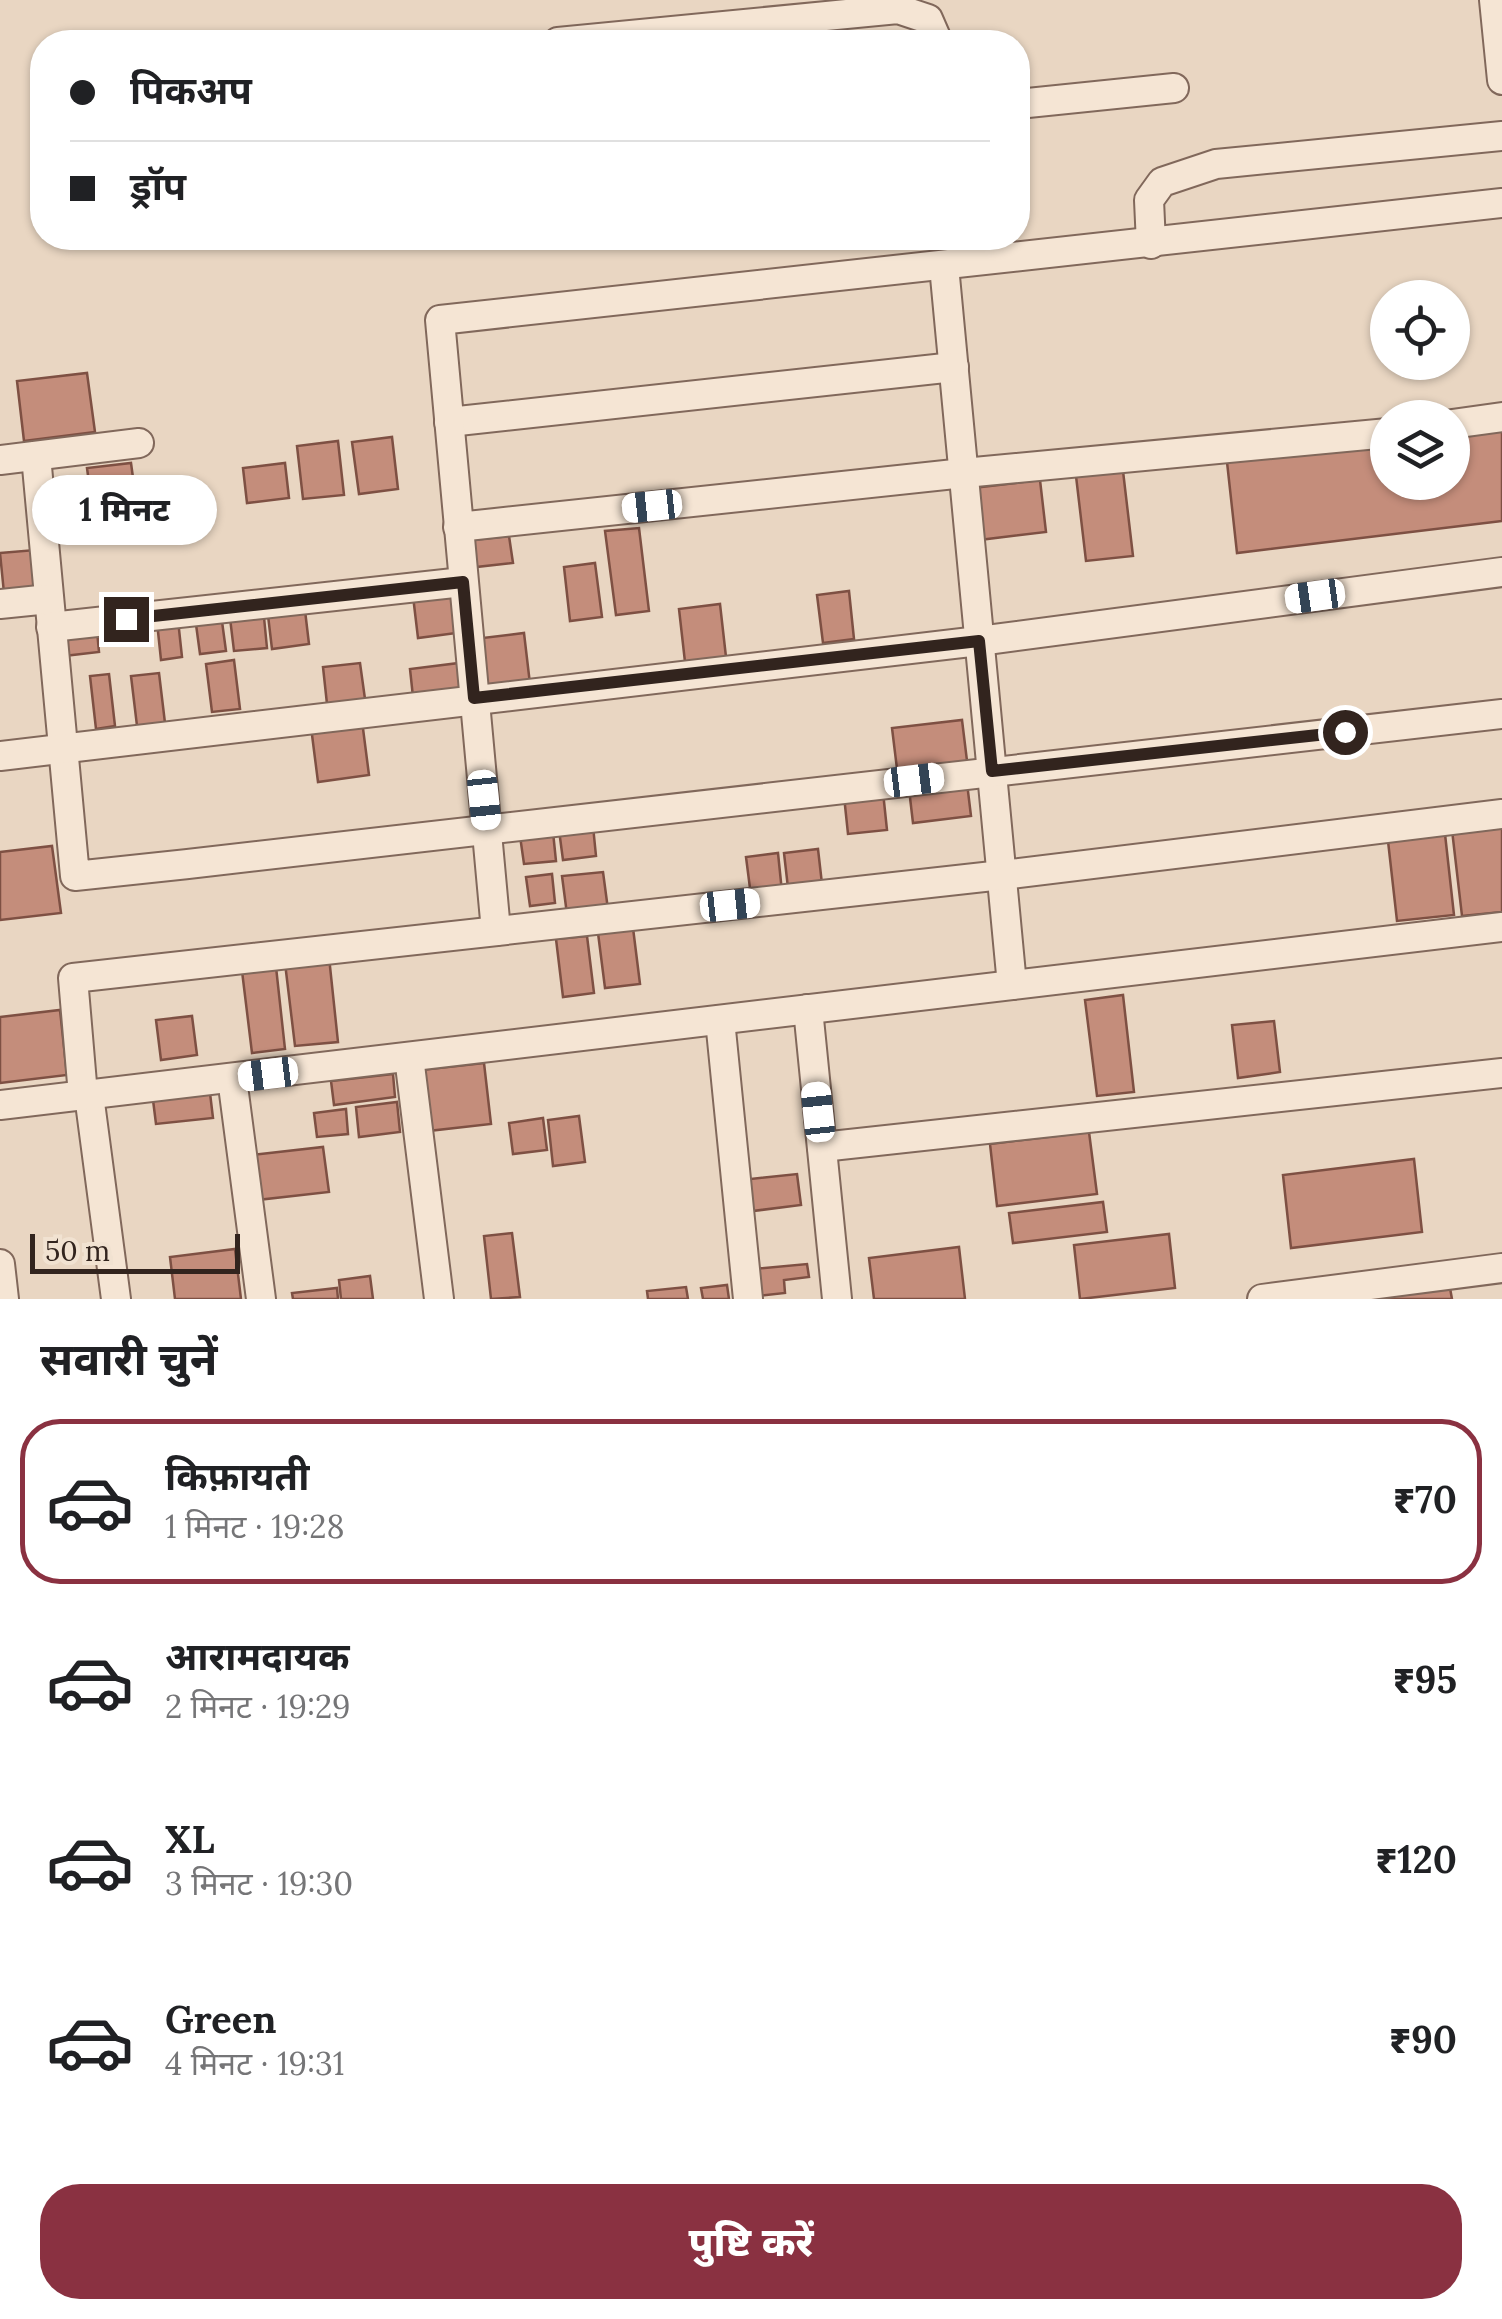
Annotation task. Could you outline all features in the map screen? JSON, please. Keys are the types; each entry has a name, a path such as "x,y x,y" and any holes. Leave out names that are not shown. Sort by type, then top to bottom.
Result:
{"street":[{"path":"1494,0 1502,80"},
{"path":"676,30 898,9 932,21"},
{"path":"1030,103 1174,88"},
{"path":"1151,244 1149,200 1162,182 1216,164 1502,136"},
{"path":"496,931 440,320 958,255 1151,244 1502,203"},
{"path":"958,255 954,367 1012,985"},
{"path":"448,422 954,367"},
{"path":"1470,421 1502,417"},
{"path":"458,527 1370,435"},
{"path":"0,460 139,443"},
{"path":"36,456 75,876 487,833 1502,714"},
{"path":"0,756 979,641 1502,572"},
{"path":"0,604 50,613 463,582"},
{"path":"116,1299 73,978 1002,875 1502,814"},
{"path":"0,1105 1502,927"},
{"path":"808,1009 838,1299"},
{"path":"720,1020 748,1299"},
{"path":"409,1057 440,1299"},
{"path":"822,1147 1502,1073"},
{"path":"232,1078 261,1299"},
{"path":"0,1264 4,1299"},
{"path":"1262,1299 1502,1268"}],"building":[{"path":"87,373 95,432 24,441 17,381"},
{"path":"1502,430 1502,521 1237,553 1227,462 1370,445 1370,500 1470,500 1470,434"},
{"path":"392,437 398,489 359,494 352,442"},
{"path":"338,441 344,495 303,499 297,446"},
{"path":"131,463 134,485 90,490 87,468"},
{"path":"285,463 289,498 247,503 243,468"},
{"path":"1123,471 1133,556 1086,561 1076,476"},
{"path":"1040,480 1046,532 979,540 973,488"},
{"path":"639,528 649,611 616,615 605,531"},
{"path":"509,536 513,563 467,568 464,541"},
{"path":"35,550 40,589 4,593 0,553"},
{"path":"595,563 602,617 570,621 564,567"},
{"path":"458,591 464,632 418,638 413,596"},
{"path":"849,591 854,639 823,643 817,595"},
{"path":"304,602 309,644 272,649 267,607"},
{"path":"720,604 726,657 685,662 679,609"},
{"path":"263,607 267,648 234,651 229,610"},
{"path":"221,614 226,651 200,654 195,617"},
{"path":"178,620 182,657 161,660 157,622"},
{"path":"97,631 99,652 55,657 53,636"},
{"path":"524,633 530,684 480,690 474,639"},
{"path":"234,660 240,709 212,712 206,664"},
{"path":"360,663 365,699 327,704 323,667"},
{"path":"459,663 462,691 413,697 410,669"},
{"path":"159,673 165,723 137,726 131,676"},
{"path":"109,674 115,726 96,729 90,676"},
{"path":"361,713 369,775 318,782 310,719"},
{"path":"962,720 968,769 898,777 892,728"},
{"path":"967,783 971,816 913,823 909,789"},
{"path":"883,792 887,830 848,834 844,796"},
{"path":"1502,824 1502,912 1462,916 1452,830"},
{"path":"593,826 596,856 563,860 559,830"},
{"path":"553,832 556,861 524,864 520,836"},
{"path":"1445,834 1454,915 1397,921 1388,841"},
{"path":"52,846 61,913 0,920 0,852"},
{"path":"818,849 822,884 788,888 784,853"},
{"path":"778,853 782,892 751,896 746,857"},
{"path":"603,872 609,917 568,922 562,876"},
{"path":"552,874 555,903 530,906 526,877"},
{"path":"633,928 640,984 605,988 598,933"},
{"path":"587,936 594,993 563,997 556,939"},
{"path":"329,957 338,1042 295,1046 285,963"},
{"path":"276,967 285,1049 252,1053 242,971"},
{"path":"1123,995 1134,1092 1097,1096 1085,1000"},
{"path":"60,1010 67,1075 0,1083 0,1017"},
{"path":"192,1016 197,1055 161,1060 156,1020"},
{"path":"1274,1021 1280,1072 1238,1078 1232,1025"},
{"path":"484,1063 491,1124 428,1131 421,1070"},
{"path":"393,1074 395,1097 334,1105 331,1081"},
{"path":"210,1093 213,1118 156,1124 153,1100"},
{"path":"397,1102 400,1132 359,1137 356,1107"},
{"path":"346,1109 348,1134 317,1137 314,1113"},
{"path":"579,1116 585,1162 553,1166 548,1120"},
{"path":"543,1118 547,1150 513,1154 509,1123"},
{"path":"1089,1132 1097,1194 997,1206 990,1144"},
{"path":"323,1147 329,1192 257,1200 252,1155"},
{"path":"1414,1159 1422,1232 1291,1248 1283,1175"},
{"path":"797,1174 801,1205 745,1212 741,1180"},
{"path":"1103,1202 1107,1232 1013,1243 1009,1213"},
{"path":"512,1233 520,1297 491,1299 484,1236"},
{"path":"1169,1234 1175,1288 1080,1299 1074,1245"},
{"path":"959,1247 965,1299 874,1299 869,1258"},
{"path":"235,1249 241,1299 175,1299 170,1257"},
{"path":"807,1264 809,1277 784,1280 785,1293 757,1296 754,1269"},
{"path":"370,1276 373,1299 341,1299 339,1280"},
{"path":"727,1285 729,1299 703,1299 701,1288"},
{"path":"686,1287 688,1299 648,1299 647,1291"},
{"path":"337,1288 338,1299 293,1299 292,1293"},
{"path":"1450,1288 1452,1299 1376,1299 1376,1297"}],"route":[{"path":"126,619 463,582 474,698 979,641 992,771 1345,732"}]}
